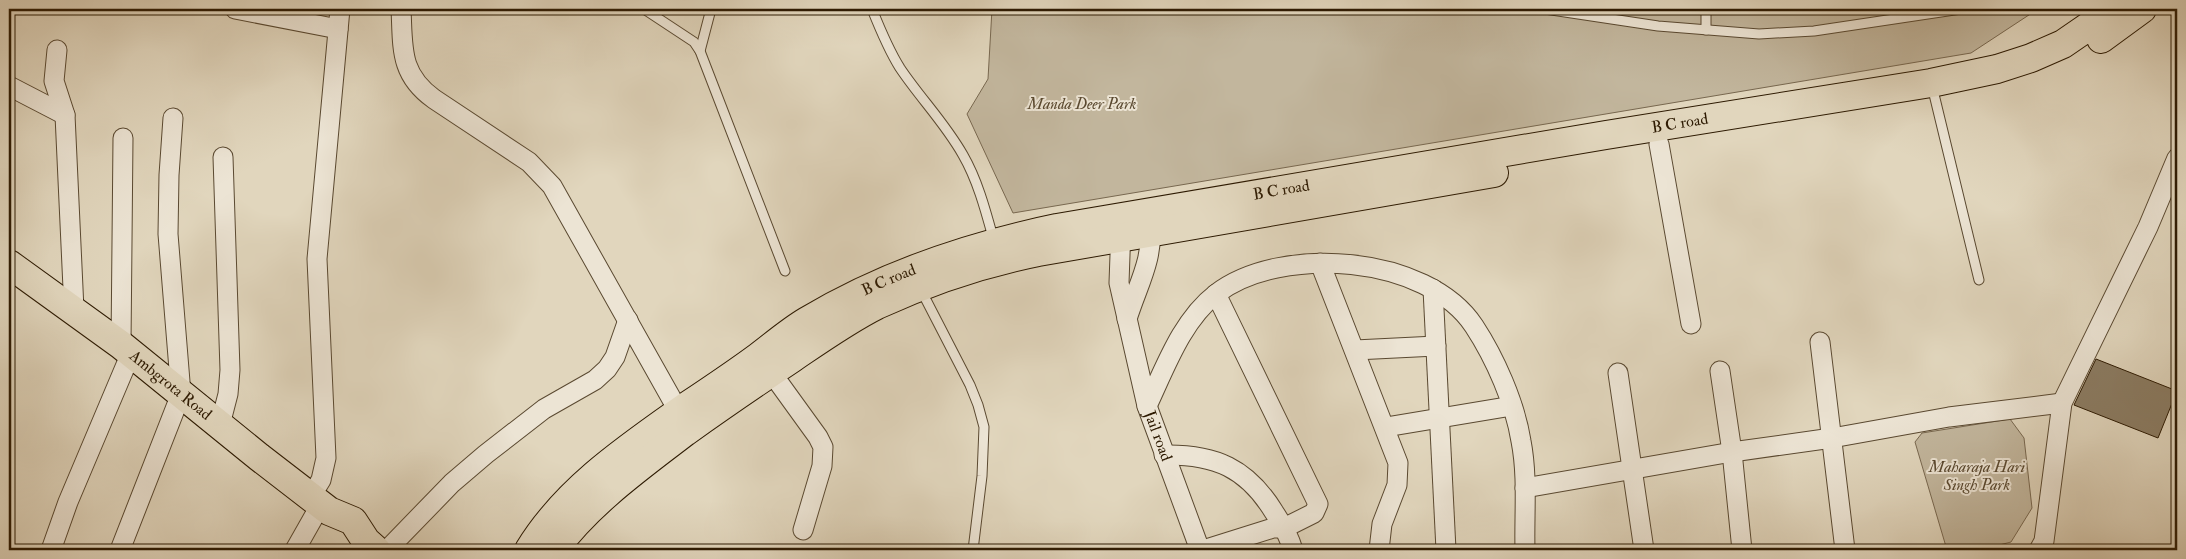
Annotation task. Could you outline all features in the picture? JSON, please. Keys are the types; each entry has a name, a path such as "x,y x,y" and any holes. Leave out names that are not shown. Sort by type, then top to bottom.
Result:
{"main road":[{"name":"B C road","path":"1545,155 1933,91 2031,58 2063,44 2114,9"},
{"path":"554,550 568,531 627,475 726,402 837,328 877,306 920,288 997,251 1545,155 1659,144 1933,91 1973,91 2060,62 2095,44 2142,9"},
{"name":"B C road","path":"529,550 558,513 605,466 806,321 866,290 916,268 997,251"},
{"name":"Ambgrota Road","path":"9,264 126,349 320,504 353,521 376,547"}],"street":[{"path":"236,9 338,29"},
{"path":"295,550 320,504 321,480 326,458 317,258 340,9"},
{"path":"401,9 403,54 412,78 427,94 507,146 542,174 568,213 679,412"},
{"path":"57,50 54,81 66,115 74,310"},
{"path":"9,86 66,115"},
{"path":"120,550 181,394 168,234 169,175 173,118"},
{"path":"51,550 126,349 123,138"},
{"path":"1659,144 1691,324"},
{"path":"220,425 228,394 230,370 223,157"},
{"path":"2039,550 2044,541 2062,402 2148,228 2177,158"},
{"path":"1127,318 1148,262 1150,223"},
{"name":"Jail road","path":"1121,228 1119,283 1147,406 1201,550"},
{"path":"1320,263 1396,453 1399,473 1398,485 1382,524 1379,550"},
{"path":"1147,406 1190,324 1201,308 1216,294 1241,279 1270,270 1320,263 1359,266 1393,273 1433,288 1458,307 1473,325 1487,349 1512,406 1522,442 1525,488 1525,550"},
{"path":"1433,288 1446,550"},
{"path":"1201,550 1273,528 1284,528 1314,513 1318,508 1317,499 1216,294"},
{"path":"376,547 493,448 544,409 595,380 607,370 615,357 628,320"},
{"path":"1820,342 1845,550"},
{"path":"1355,350 1436,346"},
{"path":"1720,371 1732,452 1742,550"},
{"path":"771,372 818,437 823,447 822,466 804,530"},
{"path":"1618,373 1644,550"},
{"path":"1525,488 1949,417 2062,402"},
{"path":"1386,428 1512,406"},
{"path":"1164,455 1190,454 1207,458 1239,472 1262,492 1284,528 1293,550"}],"lane":[{"path":"644,9 694,42 700,51 785,271"},
{"path":"700,51 712,9"},
{"path":"872,9 887,46 898,66 949,132 963,156 973,176 997,251"},
{"path":"1545,9 1658,26 1758,34 1814,30 1961,9"},
{"path":"1706,9 1706,30"},
{"path":"1933,91 1979,280"},
{"path":"920,288 970,385 984,428 982,476 973,550"}],"green space":[{"name":"Manda Deer Park","path":"992,9 2038,9 1971,53 1013,213 967,114 988,79"},
{"name":"Maharaja Hari Singh Park","path":"2010,419 2024,438 2032,508 2011,542 1980,550 1947,550 1915,442 1922,433"}],"building":[{"path":"2096,359 2177,391 2158,438 2074,405"}]}
